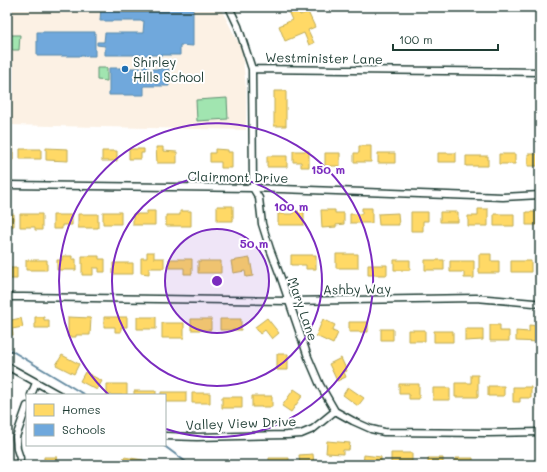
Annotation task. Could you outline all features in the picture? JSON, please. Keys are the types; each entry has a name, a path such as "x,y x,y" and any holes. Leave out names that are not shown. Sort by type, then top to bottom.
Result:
{"street":[{"name":"Mary Lane","path":"229,7 238,26 252,69 253,188 259,198 262,224 308,357 320,385 335,410 352,421 371,429 384,432 540,432"},
{"name":"Westminister Lane","path":"252,69 540,72"},
{"name":"Clairmont Drive","path":"7,185 253,188 503,197 540,195"},
{"name":"Ashby Way","path":"7,297 289,301 476,298 540,304"},
{"path":"7,366 57,394"},
{"path":"31,394 36,383"},
{"path":"19,465 20,458 17,449 16,437 26,409"},
{"name":"Valley View Drive","path":"166,436 197,437 301,434 313,429 335,410"}],"shaded area":[{"name":"Shirley Hills School","path":"7,7 220,7 242,50 246,88 246,130 7,125"}],"green space":[{"path":"7,35 20,35 19,50 7,50"},
{"path":"97,68 107,68 107,81 97,80"},
{"path":"227,98 228,119 197,121 196,100"}],"building: Homes":[{"path":"286,7 302,7 298,10 300,15 308,12 315,27 308,30 314,43 309,45 304,33 285,41 279,26 292,20"},
{"path":"274,91 286,91 286,126 274,126"},
{"path":"359,146 371,146 371,162 354,162 354,153 359,153"},
{"path":"7,147 13,147 13,160 7,160"},
{"path":"156,147 163,147 163,151 177,152 177,163 157,163"},
{"path":"46,148 68,149 68,161 46,160"},
{"path":"20,149 41,149 41,159 20,159"},
{"path":"129,149 144,149 144,153 141,153 141,159 129,159"},
{"path":"215,149 228,150 228,152 232,152 232,168 221,168 221,162 210,162 210,153 215,153"},
{"path":"102,151 117,151 117,161 102,161"},
{"path":"293,151 309,151 309,167 301,167 301,162 293,162"},
{"path":"325,153 340,153 340,166 325,166"},
{"path":"378,153 395,153 395,163 378,163"},
{"path":"438,153 456,153 456,162 438,162"},
{"path":"499,154 515,154 515,164 499,164"},
{"path":"528,154 540,154 540,166 528,166"},
{"path":"267,156 287,156 287,167 267,167"},
{"path":"466,156 488,156 488,166 466,166"},
{"path":"217,206 233,206 233,221 217,221"},
{"path":"362,208 372,208 372,223 350,223 350,214 362,214"},
{"path":"478,209 488,209 488,226 468,226 468,216 478,216"},
{"path":"321,210 335,210 335,213 344,213 344,224 336,225 336,227 322,228"},
{"path":"147,211 155,211 155,225 133,225 133,214 147,214"},
{"path":"180,211 191,211 191,226 166,226 166,215 180,215"},
{"path":"293,211 304,211 304,225 278,225 278,214 293,214"},
{"path":"103,212 121,212 121,224 103,224"},
{"path":"411,212 428,212 428,221 423,221 423,231 411,231"},
{"path":"440,212 458,212 458,222 440,222"},
{"path":"526,212 540,212 540,225 526,225"},
{"path":"398,213 399,225 379,225 378,214"},
{"path":"7,214 14,214 14,226 7,226"},
{"path":"20,214 42,214 42,230 35,230 35,227 20,227"},
{"path":"78,214 98,214 98,228 78,228"},
{"path":"494,214 514,214 514,226 494,226"},
{"path":"53,215 72,215 72,225 62,225 62,229 53,229"},
{"path":"147,252 154,252 154,258 164,258 164,268 149,268 149,274 141,273 141,258 147,258"},
{"path":"336,254 358,254 358,268 336,268"},
{"path":"479,254 491,254 491,261 499,261 499,273 479,273"},
{"path":"291,255 316,255 316,269 306,269 306,265 291,265"},
{"path":"62,256 72,256 72,259 76,259 76,270 57,270 57,260 62,260"},
{"path":"82,256 99,256 99,259 105,259 105,272 99,272 99,268 93,268 93,275 82,275"},
{"path":"250,258 253,276 246,277 245,271 233,273 231,261"},
{"path":"169,259 192,259 192,274 184,274 184,268 169,268"},
{"path":"26,260 47,260 47,270 26,270"},
{"path":"394,260 410,260 410,270 394,270"},
{"path":"425,260 444,260 444,270 425,270"},
{"path":"198,261 221,261 221,273 198,273"},
{"path":"450,261 474,261 474,278 464,278 464,272 450,272"},
{"path":"511,261 531,261 531,272 511,272"},
{"path":"113,263 133,263 133,274 113,274"},
{"path":"368,265 387,265 387,275 368,275"},
{"path":"7,268 17,268 17,279 7,279"},
{"path":"35,317 44,317 44,320 49,320 49,328 35,328"},
{"path":"68,317 91,318 90,335 76,335 76,337 68,337"},
{"path":"104,317 127,317 127,327 121,327 121,332 115,332 115,327 104,327"},
{"path":"137,317 156,317 156,329 137,329"},
{"path":"21,318 23,327 12,329 13,335 7,336 7,321"},
{"path":"267,318 279,333 272,339 265,330 260,334 255,327"},
{"path":"191,319 211,319 211,330 191,330"},
{"path":"220,319 241,319 241,330 220,330"},
{"path":"323,319 335,325 332,331 338,333 333,344 316,336"},
{"path":"349,322 368,322 368,332 349,332"},
{"path":"162,323 184,323 184,338 162,338"},
{"path":"490,325 500,325 500,331 509,331 509,341 490,341"},
{"path":"529,325 539,326 539,342 516,341 516,331 529,332"},
{"path":"381,329 393,329 393,340 381,340"},
{"path":"465,329 483,329 483,340 465,341"},
{"path":"408,330 425,330 425,341 408,341"},
{"path":"434,331 453,331 453,342 434,342"},
{"path":"277,354 288,354 288,370 277,370"},
{"path":"62,355 79,364 74,374 56,365"},
{"path":"341,358 347,371 344,372 346,377 337,381 329,364"},
{"path":"85,372 102,381 97,390 80,381"},
{"path":"471,375 478,375 478,397 455,397 455,383 471,383"},
{"path":"107,384 127,384 127,394 107,394"},
{"path":"399,384 419,384 419,399 409,399 409,394 399,394"},
{"path":"488,386 504,386 504,396 488,396"},
{"path":"348,387 364,398 358,406 343,395"},
{"path":"513,387 531,387 531,398 520,398 520,402 513,402"},
{"path":"433,388 450,388 450,400 433,400"},
{"path":"294,389 303,395 291,412 282,406"},
{"path":"134,391 156,391 156,394 134,394"},
{"path":"161,392 186,392 186,402 166,402 166,394 161,394"},
{"path":"192,393 210,393 210,403 192,403"},
{"path":"252,396 272,396 272,407 252,407"},
{"path":"222,397 242,397 242,408 222,408"},
{"path":"538,402 540,402 540,411 538,411"},
{"path":"327,441 350,443 349,450 343,450 343,454 326,453"},
{"path":"391,453 412,453 412,465 391,465"},
{"path":"313,454 314,465 300,465 299,455"},
{"path":"364,455 381,457 381,465 363,465"},
{"path":"44,457 57,457 57,465 44,465"},
{"path":"124,457 143,460 142,465 123,465"},
{"path":"269,458 289,458 289,465 269,465"},
{"path":"428,458 443,458 443,465 428,465"},
{"path":"455,458 473,458 473,465 455,465"},
{"path":"482,462 506,462 506,465 482,465"},
{"path":"514,462 535,462 535,465 514,465"},
{"path":"259,464 259,465 239,465"}],"building: Schools":[{"path":"101,7 193,7 193,46 180,45 180,55 105,55 105,46 97,45 97,42 104,42 105,33 143,33 144,21 100,21"},
{"path":"37,32 95,32 95,56 37,56"},
{"path":"144,59 148,59 148,69 169,69 169,86 144,86 144,95 109,95 109,68 144,68"}],"waterway":[{"path":"7,348 83,394"},
{"path":"164,446 190,465"}],"place":[{"name":"Shirley Hills School","path":"125,69"}]}
